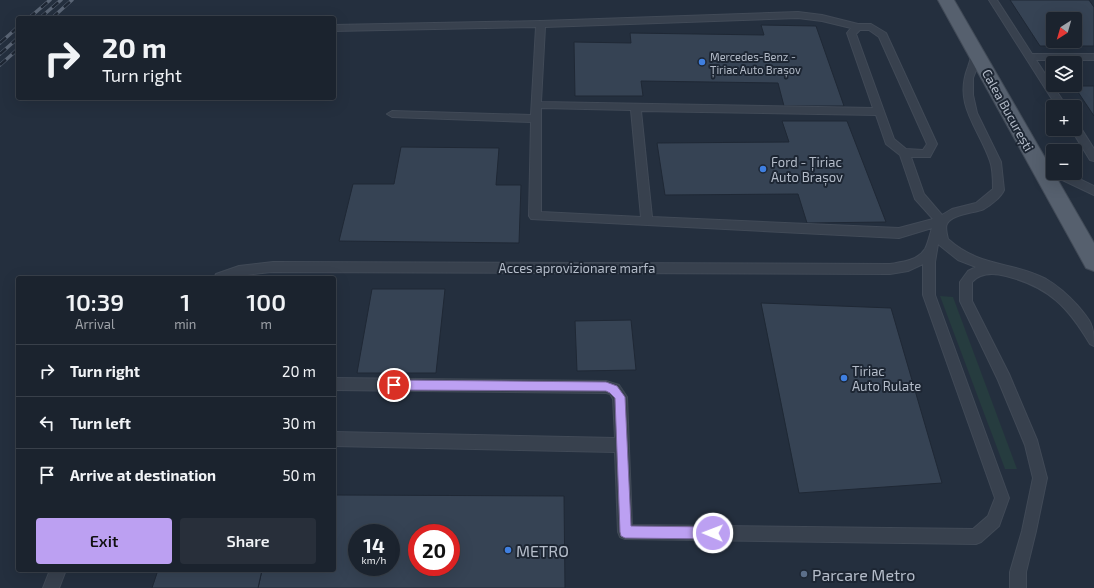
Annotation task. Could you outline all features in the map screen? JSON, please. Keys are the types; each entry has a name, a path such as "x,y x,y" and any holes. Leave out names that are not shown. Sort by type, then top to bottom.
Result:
{"main road":[{"name":"Calea București","path":"946,0 1094,262"}],"lane":[{"path":"993,0 1057,100"},
{"path":"336,28 541,24 798,15 822,18 858,27 871,27 883,35 932,144 926,154 904,153"},
{"path":"541,24 536,105 535,216 899,233 941,221 952,213 980,206 999,190 996,162 972,113 968,95 968,78 977,55"},
{"path":"858,27 851,33 890,141 904,153 919,196 941,221 942,241 965,259 1032,278 1063,297 1088,328 1094,340"},
{"path":"1029,57 1094,57"},
{"path":"536,105 879,112"},
{"path":"636,108 647,221"},
{"path":"392,114 536,118"},
{"path":"1080,136 1094,157"},
{"path":"1034,155 1046,164"},
{"path":"1072,180 1094,191"},
{"path":"336,384 606,387 614,390 620,397 625,532 976,537 994,521 1002,498 929,295 928,267 931,250 941,221"},
{"name":"Acces aprovizionare marfa","path":"231,275 252,268 273,267 890,269 908,266 921,261 931,250"},
{"path":"993,268 975,271 966,279 964,289 966,301 1004,378 1032,445 1040,478 1029,531 1018,572 1018,588"},
{"path":"336,439 621,445"},
{"path":"51,588 57,572"}],"green space":[{"path":"940,296 953,297 1017,469 1005,469"}],"building":[{"path":"1010,0 1089,0 1094,7 1094,46 1082,46 1082,12 1046,12 1046,46 1040,46"},
{"name":"Mercedes-Benz - Țiriac Auto Brașov","path":"761,25 816,26 844,106 784,106 778,83 641,81 643,96 575,96 574,42 631,43 630,33 764,35"},
{"path":"1082,86 1094,86 1094,116 1078,92 1082,92"},
{"name":"Ford - Țiriac Auto Brașov","path":"782,121 847,121 886,222 807,223 798,194 665,195 657,143 789,142"},
{"path":"401,147 499,148 496,185 521,185 519,243 339,241 353,184 394,184"},
{"path":"372,289 445,289 436,373 357,373"},
{"name":"Tiriac Auto Rulate","path":"761,303 891,308 942,483 799,493"},
{"path":"631,320 636,370 577,371 575,321"},
{"name":"METRO","path":"336,495 564,496 565,588 258,588 262,572 336,572"},
{"path":"157,572 262,572 258,588 152,588"}],"railway":[{"path":"31,16 50,0"},
{"path":"42,16 61,0"},
{"path":"54,16 72,0"},
{"path":"0,43 16,29"},
{"path":"0,54 16,40"},
{"path":"0,65 16,51"}],"place":[{"name":"Mercedes-Benz - Țiriac Auto Brașov","path":"702,62"},
{"name":"Ford - Țiriac Auto Brașov","path":"763,169"},
{"name":"Tiriac Auto Rulate","path":"844,378"},
{"name":"METRO","path":"508,550"},
{"name":"Parcare Metro","path":"804,574"}],"route":[{"path":"394,385 606,387 614,390 620,397 625,532 713,533"}]}
